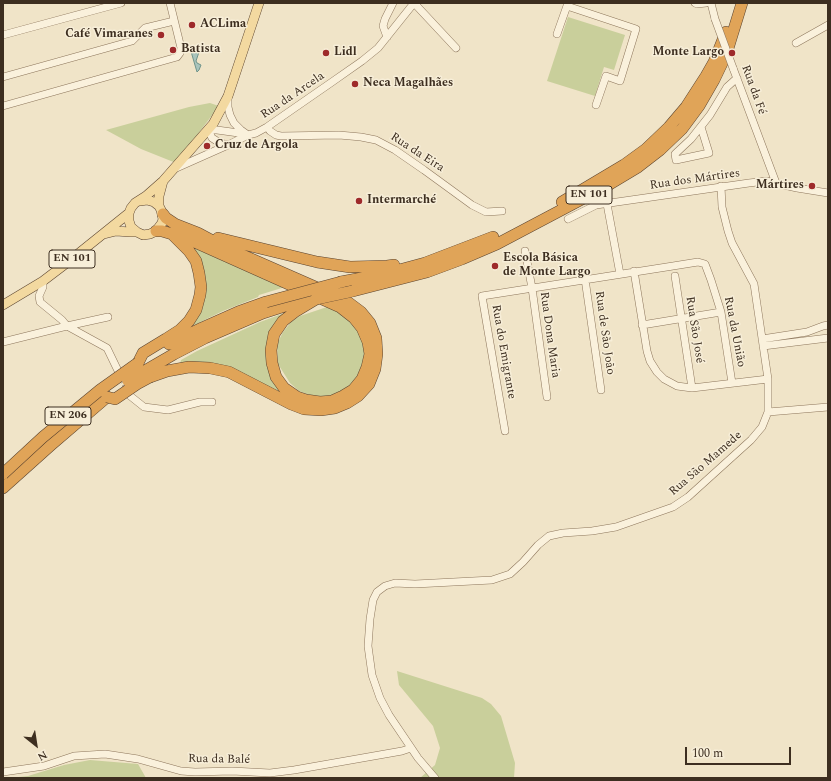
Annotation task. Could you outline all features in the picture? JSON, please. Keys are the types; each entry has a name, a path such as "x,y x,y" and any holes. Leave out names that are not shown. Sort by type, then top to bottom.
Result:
{"highway":[{"name":"EN 101","path":"266,302 341,282 388,273 425,263 495,237 534,217 624,165 646,149 678,117 695,94 714,62 730,22 735,3"},
{"name":"EN 101","path":"293,307 316,299 427,272 462,259 511,236 603,188 638,167 660,150 682,129 699,106 726,55 742,3"},
{"path":"161,210 166,218 175,224 198,233 317,262 350,267 387,266 419,259 425,263"},
{"path":"156,231 178,235 340,307 354,318 362,328 368,342 370,354 362,379 353,390 332,401 320,402 306,400 297,397 284,388 276,377 272,363 271,350 274,334 293,307"},
{"path":"172,234 189,251 196,261 201,286 200,295 196,310 189,321 180,330 166,340 143,353 144,370 167,371 189,367 210,368 229,372 291,404 304,408 321,410 335,408 358,396 369,384 375,369 377,354 376,338 370,323 361,312 345,300 224,247 198,233"},
{"name":"EN 206","path":"3,488 50,445 107,397 115,399 137,384 144,370 169,344 238,312 266,302"},
{"name":"EN 206","path":"3,474 43,437 100,390 144,370 205,338 263,313 293,307"}],"main road":[{"name":"EN 101","path":"3,305 43,281 129,213 135,203 140,201 163,181 208,130 213,124 228,96 259,3"},
{"path":"156,231 162,223 159,196 163,181"},
{"path":"140,201 147,200 154,202 161,210"},
{"path":"129,213 128,221 132,228 137,232"},
{"name":"EN 101","path":"101,235 116,232 137,232 143,235 156,231"}],"street":[{"path":"3,35 121,3"},
{"path":"3,106 177,56 181,48 170,3"},
{"path":"387,37 383,26 393,3"},
{"path":"414,3 456,48"},
{"name":"Rua da Arcela","path":"174,169 267,127 362,61 378,48 414,3"},
{"path":"695,3 706,3"},
{"name":"Rua da Fé","path":"711,3 715,19 776,184"},
{"path":"557,34 567,5 636,29 620,81 606,76 596,105"},
{"path":"3,77 132,41 145,28 174,21"},
{"path":"796,43 828,25"},
{"path":"701,126 709,153 676,160 675,154 691,139 701,126 710,115 727,87 737,78"},
{"path":"228,96 228,107 234,123 248,135"},
{"name":"Rua da Eira","path":"267,127 270,132 281,136 339,135 376,140 395,150 472,205 486,212 502,211"},
{"path":"228,145 220,143 212,138 208,130 248,135"},
{"name":"Rua dos Mártires","path":"568,218 596,206 721,186 766,181 828,193"},
{"name":"Rua São Mamede","path":"435,778 411,748 389,715 380,698 372,675 368,646 373,600 377,592 385,586 395,583 492,580 510,574 538,545 549,536 616,527 673,507 688,497 751,440 762,427 768,412 768,379 754,284 732,242 728,231 722,207 721,186"},
{"path":"607,204 620,274"},
{"name":"Rua Dona Maria","path":"524,251 532,288 547,398"},
{"name":"Rua do Emigrante","path":"506,432 482,296 698,262 705,264"},
{"name":"Rua da União","path":"705,264 721,312 732,383"},
{"path":"634,272 647,351 650,361 657,372 664,379 677,386 692,388 768,379"},
{"name":"Rua São José","path":"675,276 692,388"},
{"name":"Rua de São João","path":"585,279 601,390"},
{"path":"43,281 43,287 39,296 40,302 67,326 107,348 129,395 144,407 168,410 200,402 212,402"},
{"path":"642,325 721,312"},
{"path":"5,341 108,317"},
{"path":"762,343 807,332 828,325"},
{"path":"762,343 828,338"},
{"path":"768,412 828,407"},
{"name":"Rua da Balé","path":"3,772 44,766 74,756 105,754 138,759 181,771 270,773 402,752 411,748"}],"green space":[{"path":"568,17 625,35 614,70 604,67 595,96 547,81"},
{"path":"210,103 219,106 176,163 141,149 106,130 189,107"},
{"path":"192,247 285,287 259,295 258,297 223,311 190,327 202,309 206,293 204,269 199,257"},
{"path":"330,306 350,321 358,330 362,338 365,351 363,362 356,379 340,393 321,397 299,391 290,383 278,364 277,344 283,332 291,322 300,316"},
{"path":"290,311 283,316 269,370 315,407 262,385 180,365 181,360 197,351 260,322"},
{"path":"397,671 482,698 491,704 501,716 515,763 514,778 420,778 435,765 440,748 433,726 399,685"},
{"path":"90,760 138,764 146,778 9,778 28,776 64,765"}],"water":[{"path":"191,46 198,47 200,49 196,61 201,65 197,72 190,48"}],"place":[{"name":"ACLima","path":"192,25"},
{"name":"Café Vimaranes","path":"161,35"},
{"name":"Batista","path":"173,50"},
{"name":"Lidl","path":"326,53"},
{"name":"Monte Largo","path":"732,53"},
{"name":"Neca Magalhães","path":"355,84"},
{"name":"Cruz de Argola","path":"207,146"},
{"name":"Mártires","path":"812,186"},
{"name":"Intermarché","path":"359,201"},
{"name":"Escola Básica de Monte Largo","path":"495,266"}]}
